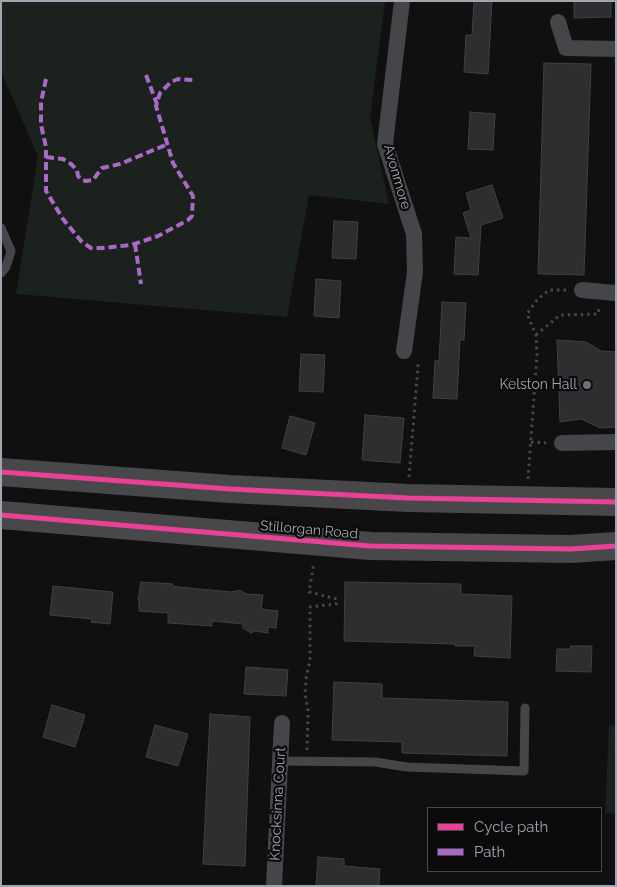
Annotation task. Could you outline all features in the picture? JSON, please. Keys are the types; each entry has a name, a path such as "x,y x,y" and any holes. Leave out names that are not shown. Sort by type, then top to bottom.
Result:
{"highway":[{"path":"1,472 230,489 408,498 616,502"},
{"name":"Stillorgan Road","path":"1,515 370,546 571,548 616,546"}],"street":[{"name":"Avonmore","path":"402,1 385,144 414,234 415,272 404,351"},
{"path":"558,22 566,48 616,49"},
{"path":"582,290 609,292"},
{"path":"562,443 616,442"},
{"name":"Knocksinna Court","path":"274,886 282,722"}],"lane":[{"path":"1,228 11,251 6,267 1,273"},
{"path":"280,761 375,762 407,768 524,771 525,708"}],"path":[{"path":"528,481 537,355 536,335 527,314 537,300 549,290 582,290"},
{"path":"536,335 560,315 598,314 609,292"},
{"path":"404,351 418,366 408,498"},
{"path":"307,761 308,710 304,694 310,660 310,607 336,604 337,599 309,592 314,570 316,542"}],"shaded area":[{"path":"1,1 385,1 370,118 389,204 309,195 287,317 16,294 38,156 1,72"},
{"path":"609,725 616,726 616,814 605,813"}],"building":[{"path":"474,1 492,1 488,74 464,72 466,35 472,35"},
{"path":"574,1 611,1 611,17 574,18"},
{"path":"544,63 591,64 584,275 538,274"},
{"path":"470,112 495,114 493,150 468,149"},
{"path":"492,185 503,218 481,225 478,275 454,274 456,237 471,238 463,213 471,210 466,193"},
{"path":"334,221 358,222 356,259 332,258"},
{"path":"316,279 341,281 339,318 314,316"},
{"path":"442,302 466,303 464,340 460,340 457,399 433,398 435,361 439,361"},
{"name":"Kelston Hall","path":"557,340 586,342 601,351 616,352 616,427 600,428 581,419 560,422"},
{"path":"301,354 325,355 323,392 299,391"},
{"path":"365,415 404,418 400,463 362,460"},
{"path":"290,416 315,423 306,455 282,448"},
{"path":"141,582 173,584 173,586 178,587 232,592 240,590 246,594 263,595 261,609 278,611 276,628 268,627 268,633 255,631 251,633 243,628 243,624 212,621 212,626 168,623 168,613 139,611 138,600"},
{"path":"345,582 461,584 461,594 512,596 510,658 474,656 475,646 344,641"},
{"path":"53,586 113,592 110,624 91,622 92,619 50,615"},
{"path":"571,646 592,646 591,672 556,671 557,649 570,649"},
{"path":"246,667 288,670 286,696 244,694"},
{"path":"334,682 382,684 382,698 508,702 507,756 402,753 402,742 332,740"},
{"path":"52,705 85,715 75,747 43,737"},
{"path":"210,714 250,717 245,866 203,864"},
{"path":"155,725 188,734 178,766 146,757"},
{"path":"318,857 344,859 344,866 380,869 379,886 316,886"}],"marked path":[{"path":"146,75 157,104"},
{"path":"46,79 41,102 41,125 46,147 46,191 63,219 81,241 91,248 131,245 158,236 192,216 193,196 173,163 156,106 160,93 171,82 178,79 193,80"},
{"path":"46,157 63,159 77,170 78,176 82,180 86,181 93,180 102,168 120,164 168,144"},
{"path":"135,244 141,284"}],"cycle path":[{"path":"1,472 230,489 408,498 616,502"},
{"path":"1,515 370,546 571,549 616,546"}],"place":[{"name":"Kelston Hall","path":"587,385"}]}
